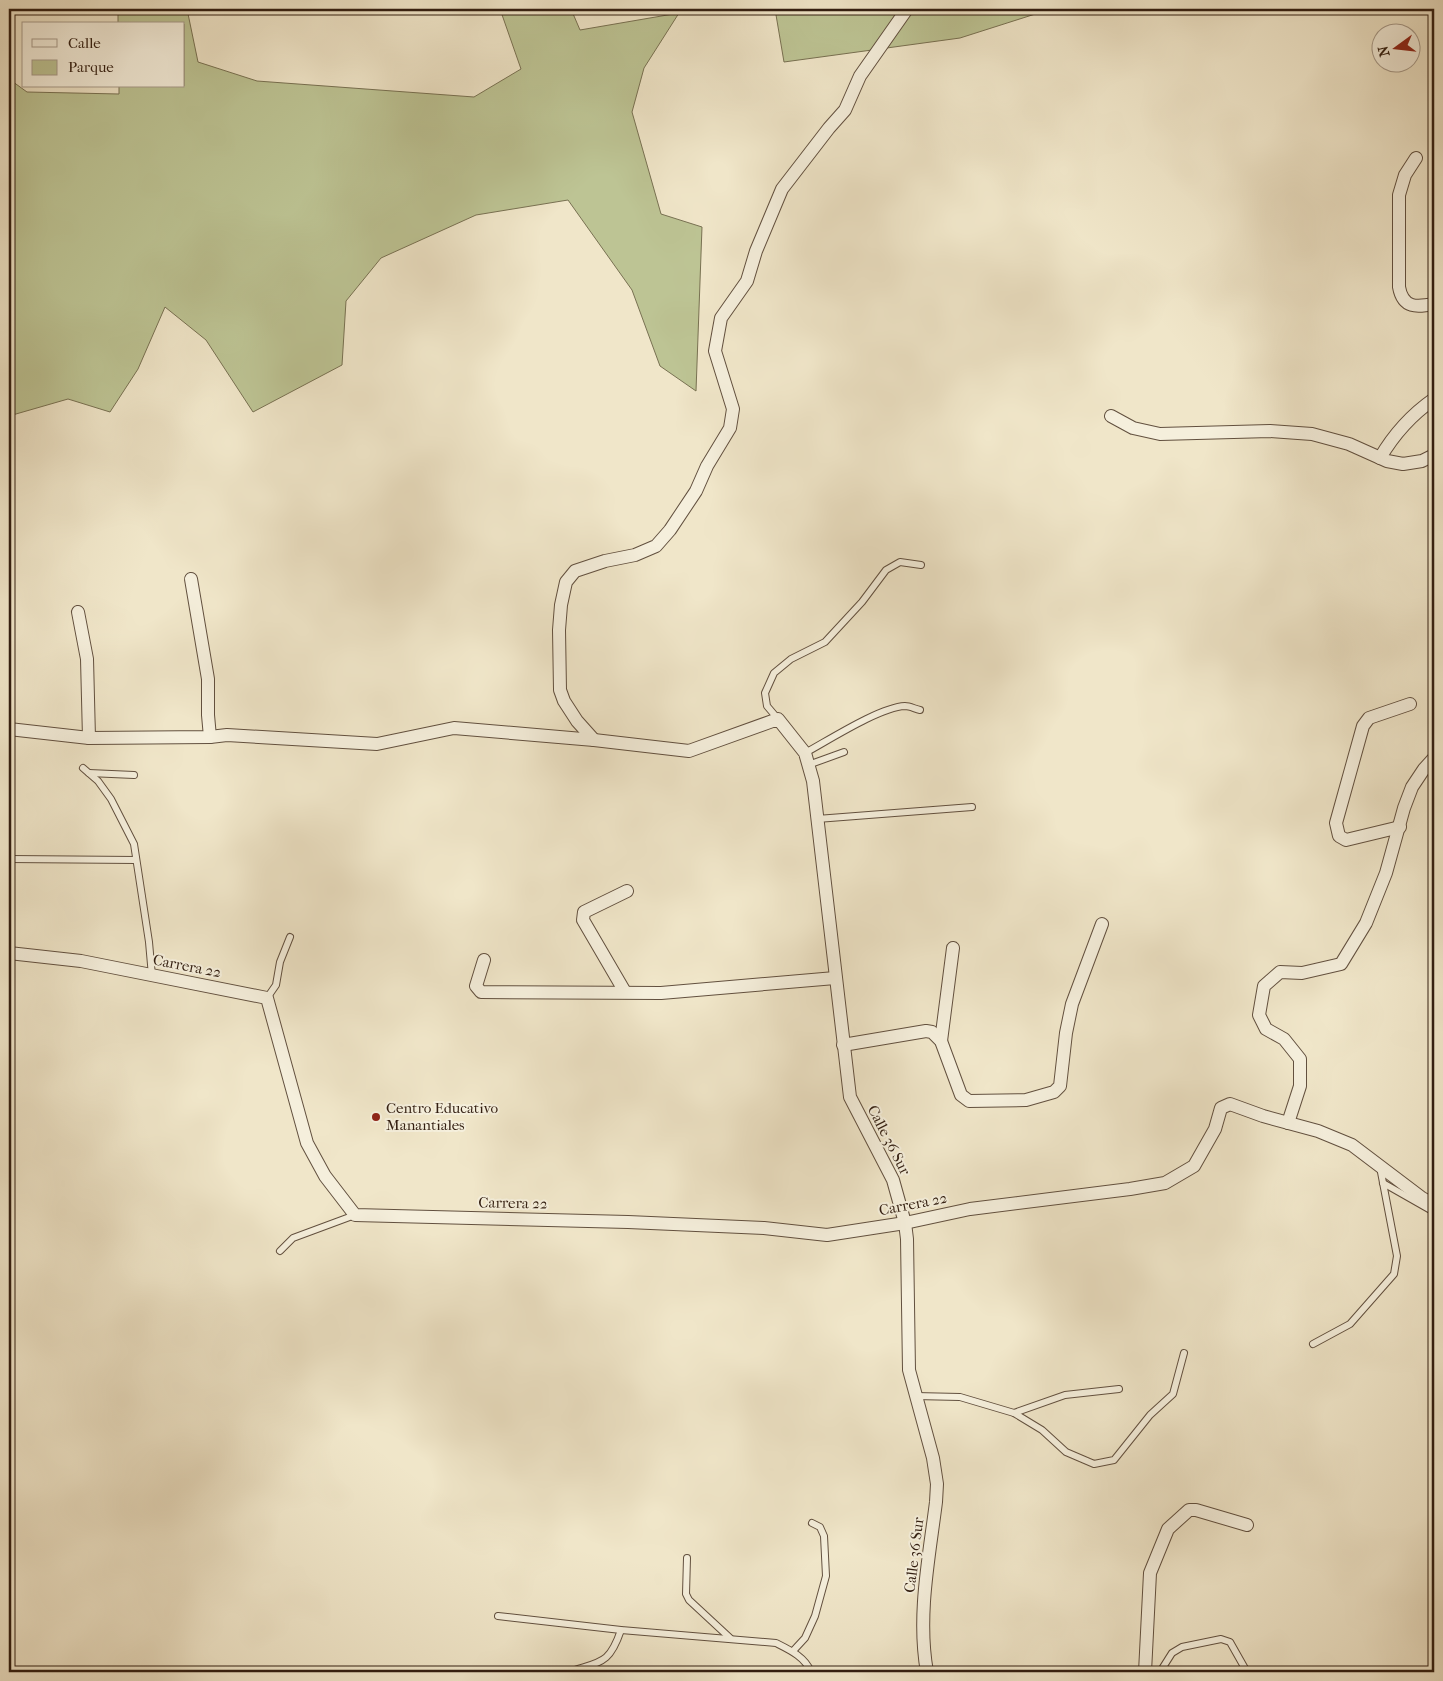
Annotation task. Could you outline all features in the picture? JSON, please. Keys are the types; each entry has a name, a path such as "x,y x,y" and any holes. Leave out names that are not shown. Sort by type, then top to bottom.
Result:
{"street":[{"path":"594,740 577,722 564,702 560,690 559,630 561,605 566,582 575,571 605,561 635,556 656,546 670,530 696,491 706,466 730,428 733,409 715,351 722,318 746,281 756,251 782,189 845,110 860,76 907,9"},
{"path":"1416,158 1405,175 1399,195 1399,288 1403,299 1412,305 1434,304"},
{"path":"1380,458 1402,426 1434,399"},
{"path":"1111,416 1132,428 1160,434 1270,431 1312,434 1348,444 1387,461 1403,464 1422,461 1434,455"},
{"path":"191,579 208,679 210,737"},
{"path":"78,612 87,659 89,738"},
{"path":"1400,827 1346,840 1339,836 1336,823 1363,726 1369,718 1410,704"},
{"path":"9,729 89,738 210,737 227,735 377,744 454,728 594,740 688,751 778,720"},
{"name":"Calle 36 Sur","path":"778,720 807,759 813,781 850,1097 893,1180 905,1223 907,1239 909,1370 933,1458 937,1484 923,1619 927,1672"},
{"path":"1434,758 1412,787 1404,808 1386,873 1366,923 1341,964 1302,973 1280,972 1264,986 1259,1015 1266,1029 1284,1039 1300,1060 1300,1086 1288,1123 1318,1131 1352,1145 1422,1198 1434,1204"},
{"path":"625,992 583,920 584,912 627,891"},
{"path":"843,1045 926,1030 932,1032 941,1041 961,1095 969,1101 1026,1100 1054,1092 1060,1086 1066,1033 1072,1004 1102,924"},
{"path":"941,1041 953,948"},
{"name":"Carrera 22","path":"9,953 81,960 267,998"},
{"path":"484,960 476,986 481,992 661,992 835,978"},
{"path":"267,998 307,1143 325,1176 355,1215"},
{"name":"Carrera 22","path":"355,1215 657,1223 764,1228 826,1235 905,1223 970,1209 1130,1190 1165,1183 1194,1166 1215,1129 1220,1108 1230,1104 1288,1123"},
{"path":"1145,1672 1150,1573 1168,1529 1189,1510 1196,1510 1247,1525"}],"lane":[{"path":"778,720 767,706 765,693 774,673 791,659 825,642 862,602 886,570 900,562 921,565"},
{"path":"807,759 875,714 907,706 920,710"},
{"path":"807,759 844,752"},
{"path":"83,768 98,780 111,799 134,844 149,942 152,976"},
{"path":"89,773 134,775"},
{"path":"817,819 972,807"},
{"path":"9,859 136,860"},
{"path":"267,998 276,985 280,962 290,937"},
{"path":"1312,1344 1350,1324 1394,1274 1397,1256 1380,1166"},
{"path":"1383,1183 1434,1212"},
{"path":"280,1251 293,1238 355,1215"},
{"path":"915,1396 960,1397 1014,1413 1042,1430 1066,1452 1094,1464 1114,1460 1150,1415 1173,1394 1184,1353"},
{"path":"1014,1413 1065,1395 1119,1389"},
{"path":"793,1651 805,1638 815,1616 826,1576 824,1536 820,1527 812,1522"},
{"path":"687,1558 686,1594 689,1600 730,1638"},
{"path":"498,1616 621,1630 776,1643 793,1651 808,1665 811,1672"},
{"path":"569,1672 605,1660 615,1648 621,1630"},
{"path":"1160,1672 1172,1653 1182,1648 1221,1639 1230,1642 1247,1672"}],"green space":[{"path":"118,9 187,9 198,62 257,81 474,97 521,69 500,9 571,9 580,30 679,13 644,68 632,112 661,214 702,227 696,391 660,366 632,290 568,200 476,215 381,258 346,301 342,365 253,412 206,340 165,307 138,369 110,412 68,399 9,416 9,79 27,92 119,94 119,88 185,88 185,22 118,22"},
{"path":"775,9 1051,9 960,38 784,62"}],"place":[{"name":"Centro Educativo Manantiales","path":"376,1117"}]}
